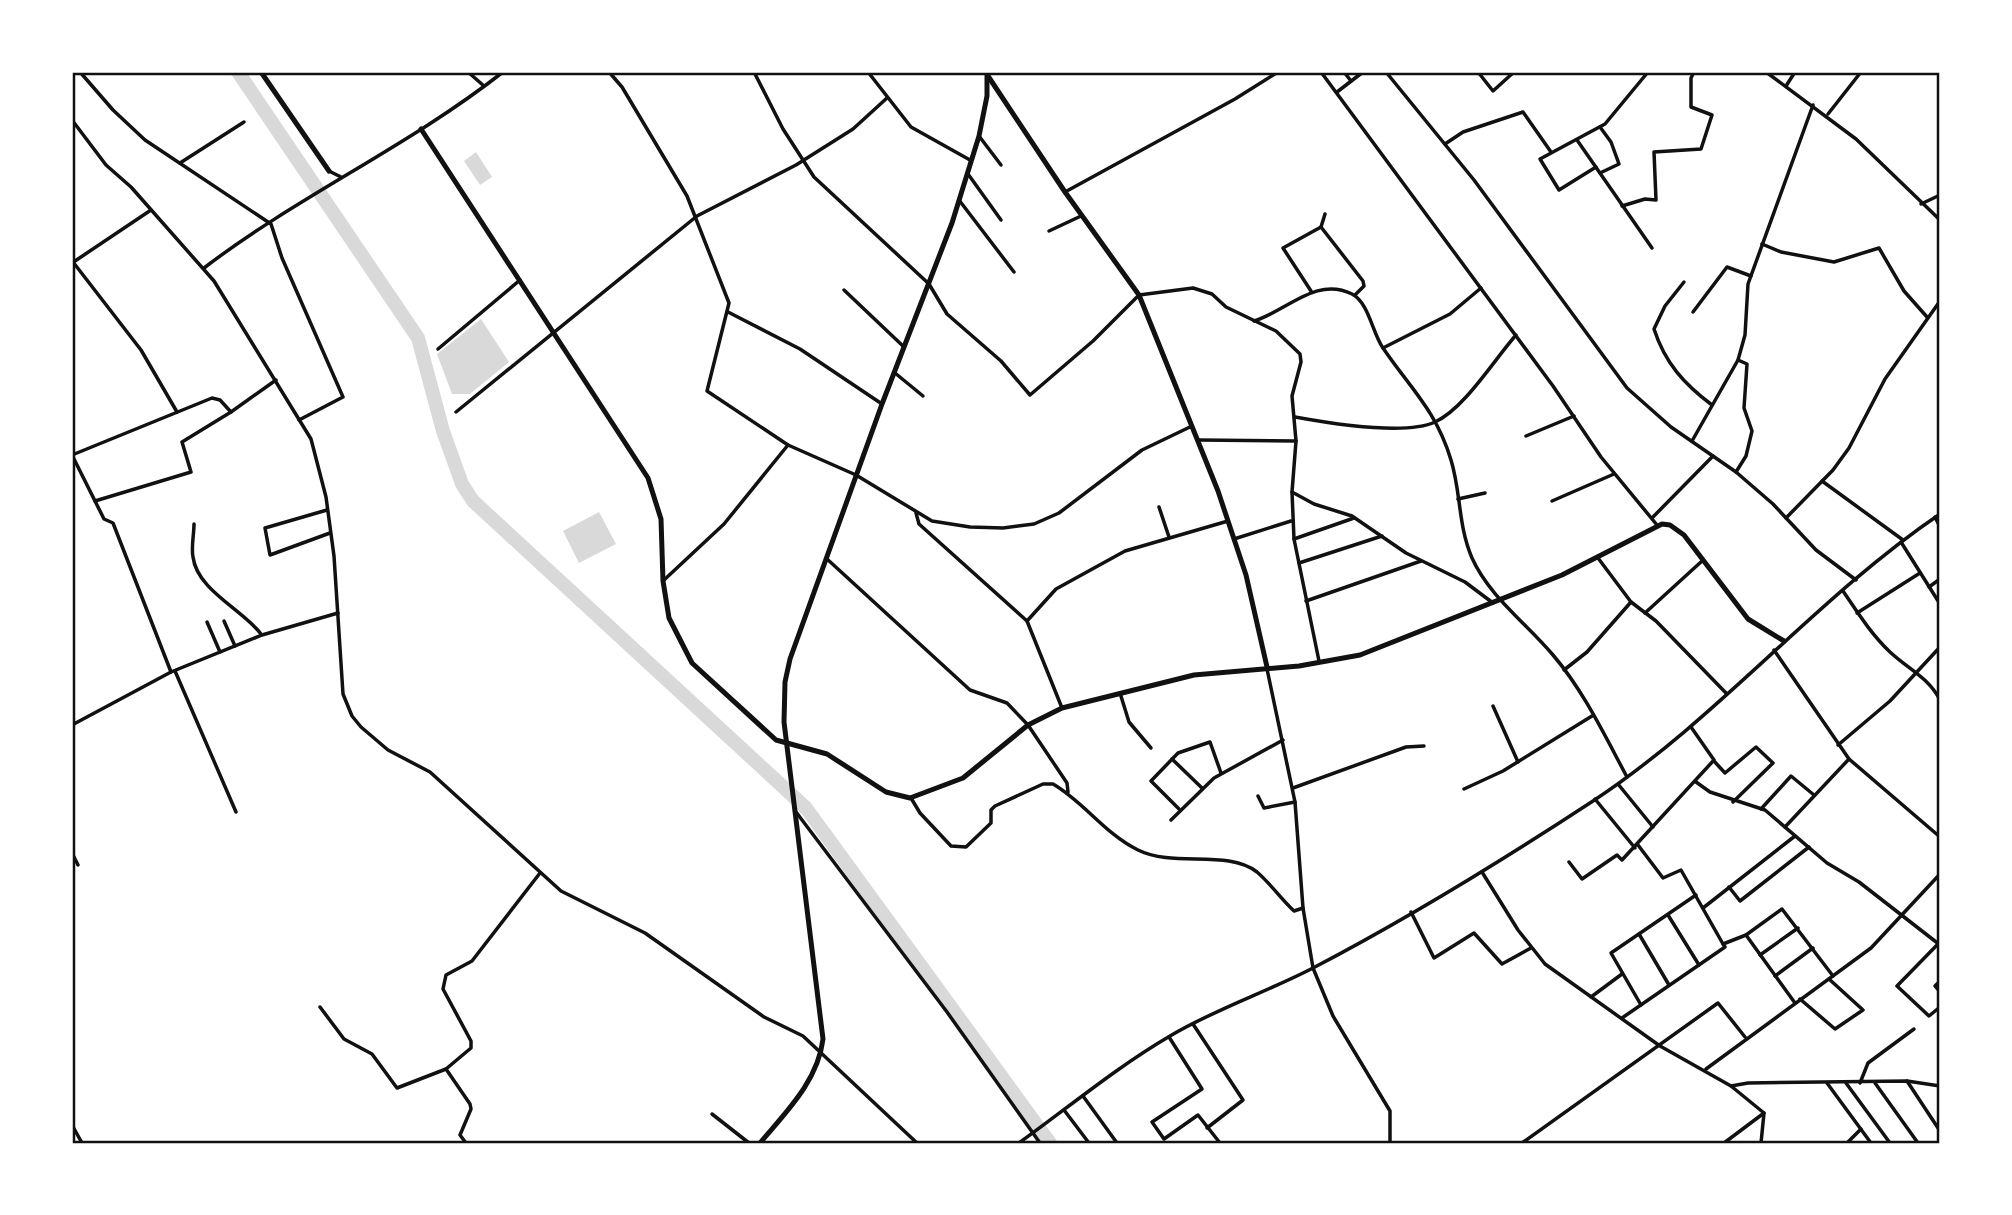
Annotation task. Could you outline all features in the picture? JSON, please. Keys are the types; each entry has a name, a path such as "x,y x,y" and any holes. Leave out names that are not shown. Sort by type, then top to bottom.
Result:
{"street":[{"path":"80,72 129,126 271,224 282,258 343,397 299,420"},
{"path":"261,72 329,171 341,177"},
{"path":"468,72 484,86"},
{"path":"204,269 237,243 421,129 503,72"},
{"path":"609,72 622,87 670,165 697,216 729,303 707,391 788,445 856,475 932,521 970,527 1003,528 1034,524 1059,513 1142,450 1192,426"},
{"path":"754,72 802,161 861,223 929,284 954,321 1001,361 1030,395 1093,341 1139,295 1192,288 1212,294 1226,307 1276,331 1300,354 1301,362 1293,396 1296,441 1291,521 1319,663"},
{"path":"868,72 911,127 972,162"},
{"path":"1065,192 1235,99 1278,72"},
{"path":"1321,72 1516,335 1615,474 1657,525"},
{"path":"1344,72 1351,81"},
{"path":"1337,93 1363,72"},
{"path":"1386,72 1554,286 1627,388 1654,413 1736,472 1816,550 1856,580"},
{"path":"1478,72 1493,91 1514,72"},
{"path":"1596,167 1559,190 1540,159 1600,127 1611,118 1648,72"},
{"path":"1622,206 1656,200 1654,152 1702,149 1712,115 1691,107 1691,78 1694,72"},
{"path":"1766,72 1827,115 1940,220"},
{"path":"1786,86 1795,72"},
{"path":"1827,115 1861,72"},
{"path":"987,74 1081,216 1139,295 1198,440 1246,575 1283,740 1295,802 1303,908 1313,968 1333,1016 1390,1111 1390,1143"},
{"path":"760,1143 810,1080 821,1051 821,1004 786,745 784,702 790,659 968,174 979,136 987,74"},
{"path":"456,412 697,216 802,161 853,129 887,98"},
{"path":"1692,441 1738,360 1745,335 1751,276 1814,105"},
{"path":"1445,144 1462,132 1523,112 1551,152"},
{"path":"72,120 106,164 204,269 311,439 331,533 343,694 352,716 368,735 388,750 430,772 565,894 645,933 746,1005 803,1037 917,1143"},
{"path":"180,163 244,122"},
{"path":"1600,127 1611,142 1619,164 1600,173"},
{"path":"421,129 555,331 654,492 662,529 663,581 669,618 692,663 769,735 786,745 827,754 886,792 910,798 963,778 1028,725 1062,708 1194,675 1319,663 1360,655 1494,603 1598,558 1657,525 1665,524 1676,529 1748,619 1784,641"},
{"path":"979,136 1001,165"},
{"path":"1577,140 1652,248"},
{"path":"968,174 1001,219"},
{"path":"1921,204 1940,195"},
{"path":"959,200 1014,272"},
{"path":"151,210 72,262 141,350 177,412"},
{"path":"1311,291 1283,248 1321,227 1325,214"},
{"path":"1049,231 1081,216"},
{"path":"1321,227 1363,281 1364,286 1355,295"},
{"path":"1762,244 1781,252 1841,262 1880,248 1904,291 1927,317"},
{"path":"1693,312 1727,267 1751,276"},
{"path":"438,349 521,279"},
{"path":"1684,282 1665,306 1654,330 1669,365 1690,388 1712,405"},
{"path":"1254,321 1311,291 1334,288 1355,295 1365,308 1383,348 1421,396 1436,422 1451,460 1463,531 1473,560 1501,600 1564,670 1627,777"},
{"path":"1383,348 1450,314 1481,288"},
{"path":"844,290 904,346"},
{"path":"1786,518 1849,448 1885,379 1940,302"},
{"path":"728,313 800,349 882,404"},
{"path":"1295,417 1337,425 1376,427 1436,422 1465,397 1516,335"},
{"path":"1736,472 1746,456 1752,431 1744,408 1747,364 1738,360"},
{"path":"894,372 923,396"},
{"path":"95,501 191,472 182,442 276,380"},
{"path":"231,412 220,400 212,398 72,455 104,519 113,523 173,671 236,812"},
{"path":"1526,436 1574,416"},
{"path":"1198,440 1296,441"},
{"path":"663,581 724,524 788,445"},
{"path":"1653,517 1713,456"},
{"path":"1552,500 1615,474"},
{"path":"1822,481 1902,541 1940,604"},
{"path":"1292,492 1314,504 1354,518 1421,561 1453,575 1494,603"},
{"path":"1458,499 1485,493"},
{"path":"1159,507 1169,537"},
{"path":"327,510 265,528 270,555 331,533"},
{"path":"916,513 919,524 1027,621 1062,708"},
{"path":"1019,1143 1168,1037 1313,968 1482,872 1618,784 1691,727 1773,650 1902,541 1940,514"},
{"path":"1935,517 1940,527"},
{"path":"1294,539 1354,518"},
{"path":"1027,621 1056,589 1125,551 1228,521"},
{"path":"1234,539 1291,521"},
{"path":"194,524 192,556 201,576 216,592 250,619 262,635"},
{"path":"1299,564 1382,536"},
{"path":"825,558 970,690 1007,703 1028,725 1067,783 1068,794"},
{"path":"1598,558 1631,602 1727,694"},
{"path":"1306,601 1421,561"},
{"path":"1645,613 1702,561"},
{"path":"1857,613 1920,572"},
{"path":"1929,587 1940,579"},
{"path":"1843,591 1857,613 1888,650 1917,672 1940,700"},
{"path":"1564,670 1587,652 1631,602"},
{"path":"72,725 173,671 262,635 338,613"},
{"path":"224,621 235,646"},
{"path":"207,622 220,652"},
{"path":"1838,745 1881,710 1940,647"},
{"path":"1773,650 1849,758 1940,837"},
{"path":"1120,692 1129,722 1151,748"},
{"path":"1493,706 1518,762"},
{"path":"1464,789 1518,762 1592,716"},
{"path":"1691,727 1725,774 1756,747 1773,763 1733,802"},
{"path":"1171,820 1179,809 1222,773 1283,740"},
{"path":"1179,809 1151,781 1172,759 1187,749 1210,743 1222,773"},
{"path":"1293,788 1406,747 1424,746"},
{"path":"1785,827 1849,758"},
{"path":"1172,759 1202,788"},
{"path":"1569,862 1582,879 1618,855 1622,860 1714,760"},
{"path":"1760,809 1791,776 1814,795"},
{"path":"1696,782 1710,792 1733,802 1760,809 1939,944 1897,986 1929,1016 1940,1007"},
{"path":"910,798 920,813 951,846 966,847 991,823 990,810 995,806 1043,784 1054,784 1126,843 1140,851 1179,861 1236,862 1256,872 1294,911 1303,908"},
{"path":"1618,784 1653,827"},
{"path":"1258,796 1264,808 1295,802"},
{"path":"1595,799 1664,878 1681,870 1725,947 1622,1018"},
{"path":"795,809 947,1012 1040,1143"},
{"path":"1703,908 1795,836"},
{"path":"1729,887 1740,901 1809,847"},
{"path":"72,853 78,865"},
{"path":"320,1007 334,1030 344,1039 372,1054 397,1088 446,1069 471,1048 471,1041 443,989 446,975 472,961 541,872"},
{"path":"1482,872 1531,948 1559,975 1660,1046 1731,1086 1763,1112"},
{"path":"1705,1069 1745,1037 1871,948 1940,874"},
{"path":"1642,1004 1611,953 1696,895"},
{"path":"1723,944 1746,934 1783,909 1813,948 1831,978 1863,1010 1835,1029 1800,999"},
{"path":"1411,912 1434,958 1474,933 1502,964 1531,948"},
{"path":"1668,915 1699,965"},
{"path":"1760,955 1798,928"},
{"path":"1639,934 1669,985"},
{"path":"1746,934 1795,1003"},
{"path":"1775,976 1813,948"},
{"path":"1591,997 1622,974"},
{"path":"1940,981 1936,986 1940,992"},
{"path":"1522,1143 1718,1003 1745,1037"},
{"path":"1193,1024 1243,1100 1207,1128"},
{"path":"1860,1083 1868,1063 1914,1029"},
{"path":"1168,1037 1202,1089 1152,1122 1164,1139 1198,1115 1220,1143"},
{"path":"446,1069 470,1104 471,1109 460,1135 466,1143"},
{"path":"1731,1086 1737,1083 1907,1082 1940,1086"},
{"path":"1907,1082 1940,1131"},
{"path":"1827,1083 1871,1143"},
{"path":"1846,1083 1889,1143"},
{"path":"1875,1083 1918,1143"},
{"path":"1083,1096 1117,1143"},
{"path":"1064,1110 1089,1143"},
{"path":"1724,1143 1763,1112"},
{"path":"1761,1143 1763,1112"},
{"path":"712,1114 749,1143"},
{"path":"72,1125 82,1143"},
{"path":"1847,1143 1861,1129"}],"shaded area":[{"path":"476,152 492,177 480,185 464,161"},
{"path":"481,319 509,362 470,394 452,394 437,354"},
{"path":"599,512 616,544 579,563 563,531"}],"waterway":[{"path":"238,72 418,338 443,431 462,484 473,501 806,808 1050,1143"}]}
